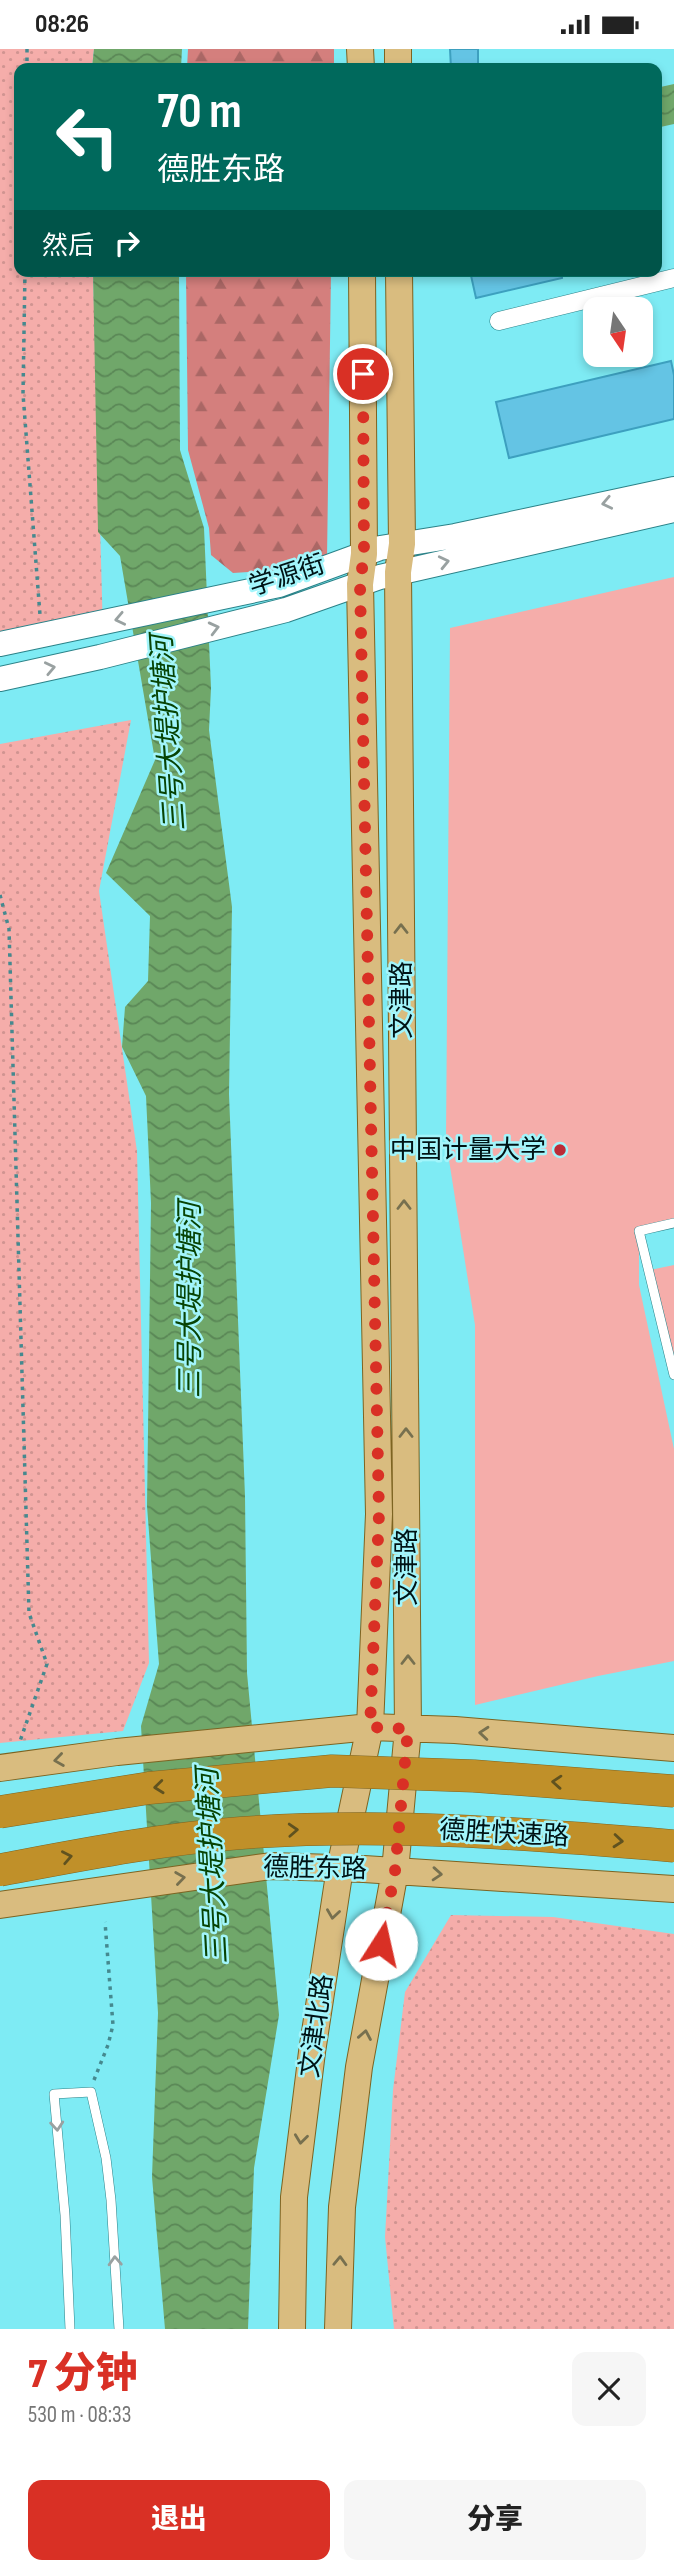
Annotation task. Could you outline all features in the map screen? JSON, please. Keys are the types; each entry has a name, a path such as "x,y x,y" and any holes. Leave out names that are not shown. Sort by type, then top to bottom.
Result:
{"highway":[{"name":"德胜快速路","path":"0,1812 149,1788 332,1771 474,1776 674,1791"},
{"name":"德胜快速路","path":"0,1870 168,1841 239,1833 320,1829 473,1831 674,1846"}],"main road":[{"name":"文津路","path":"362,277 364,554 360,584 379,1514 370,1727"},
{"name":"文津路","path":"399,277 402,544 398,572 408,1729"},
{"name":"学源街","path":"0,644 279,585 364,554 402,544 455,536 674,489"},
{"name":"学源街","path":"0,679 286,610 398,572 674,510"},
{"path":"5,1767 117,1752 370,1727 674,1748"},
{"name":"文津北路","path":"292,2329 294,2197 312,2052 340,1868 370,1727"},
{"name":"文津北路","path":"338,2329 342,2207 359,2067 395,1871 408,1729"},
{"name":"德胜东路","path":"0,1905 271,1866 674,1889"}],"street":[{"path":"499,321 674,278"}],"lane":[{"path":"674,1223 639,1231 674,1375"},
{"path":"70,2329 65,2215 54,2094 91,2092 106,2158 111,2200 119,2329"}],"path":[{"path":"25,277 23,394 44,634"},
{"path":"0,895 9,929 29,1613 47,1664 5,1767"},
{"path":"91,2092 113,2025 105,1922"}],"shaded area":[{"path":"0,49 94,49 93,63 14,63 14,277 93,277 103,633 0,657"},
{"name":"中国计量大学","path":"674,577 674,1223 639,1232 639,1285 674,1449 674,1661 475,1705 475,1325 446,1141 450,628"},
{"path":"131,720 99,891 137,1151 149,1663 123,1731 0,1743 0,744"},
{"path":"674,1265 674,1376 650,1270"},
{"path":"451,1915 553,1917 674,1934 674,2329 394,2329 385,2237 393,2090 405,1992"}],"green space":[{"path":"188,49 334,49 334,63 187,63"},
{"path":"186,277 331,277 327,559 279,570 233,573 211,555 209,528 188,450"}],"water":[{"path":"94,49 182,49 181,63 93,63"},
{"path":"674,84 674,124 662,127 662,87"},
{"name":"三号大堤护塘河","path":"93,277 179,277 180,450 204,528 211,688 209,730 232,907 229,1094 245,1496 247,1673 279,2015 254,2168 248,2329 165,2329 152,2177 158,2013 141,1726 159,1664 147,1506 151,1203 146,1096 122,1047 125,1007 148,981 150,916 106,873 155,760 120,556 98,532"}],"building":[{"path":"450,49 478,49 478,63 451,63"},
{"path":"471,277 562,277 562,278 476,298"},
{"path":"671,361 674,375 674,419 509,458 496,402"}],"place":[{"name":"中国计量大学","path":"560,1150"}],"route":[{"path":"363,374 364,554 360,584 379,1514 370,1727 408,1729 395,1871 381,1944"}]}
